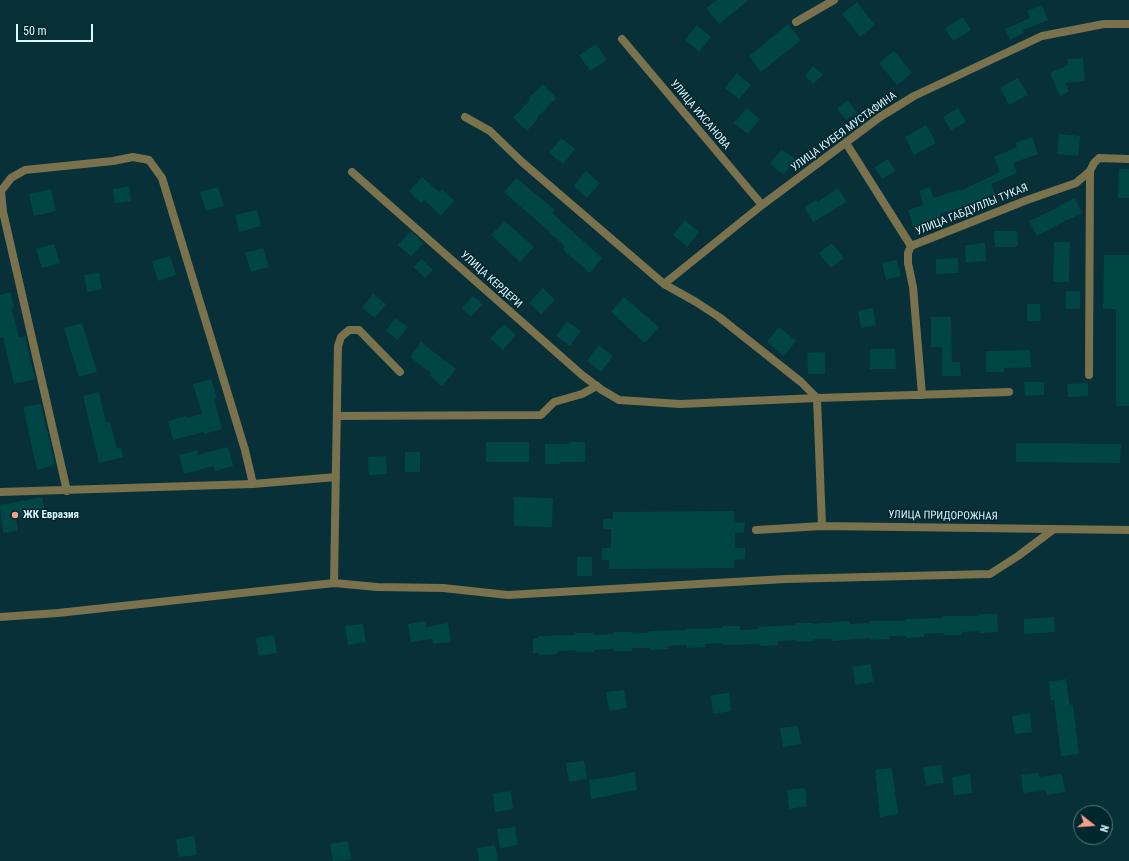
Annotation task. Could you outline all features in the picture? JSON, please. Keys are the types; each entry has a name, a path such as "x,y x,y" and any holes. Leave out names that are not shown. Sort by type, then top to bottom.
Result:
{"street":[{"path":"796,22 834,0"},
{"name":"УЛИЦА КУБЕЯ МУСТАФИНА","path":"664,284 762,205 880,117 914,96 1042,36 1104,24 1129,24"},
{"name":"УЛИЦА ИХСАНОВА","path":"622,39 762,205"},
{"path":"465,117 490,131 522,162 664,284 696,302 719,318 801,382 817,398 822,526"},
{"path":"846,143 911,246"},
{"path":"67,491 3,212 1,191 11,178 25,170 113,161 133,157 150,160 162,178 245,450 253,484"},
{"name":"УЛИЦА ГАБДУЛЛЫ ТУКАЯ","path":"922,395 913,287 908,263 908,253 911,246 1027,200 1076,183 1090,171 1094,163 1099,158 1129,159"},
{"path":"1089,375 1090,171"},
{"name":"УЛИЦА КЕРДЕРИ","path":"352,172 582,375 619,400 680,404 817,398"},
{"path":"334,583 338,346 341,337 349,330 359,330 400,372"},
{"path":"337,416 541,415 554,402 582,394 597,386"},
{"path":"817,398 1009,392"},
{"path":"0,492 253,484 336,477"},
{"name":"УЛИЦА ПРИДОРОЖНАЯ","path":"756,530 822,526 1129,530"},
{"path":"0,617 58,613 334,583 376,587 443,588 508,595 785,579 990,574 1018,556 1054,529"}],"building":[{"path":"717,0 749,0 719,24 706,8"},
{"path":"857,2 875,25 860,37 842,14"},
{"path":"1042,5 1048,20 1023,30 1024,33 1010,40 1005,29 1030,18 1027,11"},
{"path":"963,17 971,30 953,41 945,28"},
{"path":"788,24 801,40 761,72 749,56"},
{"path":"697,25 711,37 699,52 685,40"},
{"path":"596,44 607,60 590,71 579,55"},
{"path":"894,51 912,73 897,85 879,63"},
{"path":"1083,58 1085,81 1065,83 1069,91 1060,96 1050,73 1068,65 1067,59"},
{"path":"813,66 823,74 814,84 805,76"},
{"path":"737,73 751,85 739,99 725,88"},
{"path":"1018,78 1028,95 1009,105 1000,88"},
{"path":"543,84 556,98 527,131 513,118 530,100 529,98"},
{"path":"848,100 857,113 846,120 837,108"},
{"path":"747,108 760,119 748,134 734,123"},
{"path":"958,108 966,122 951,130 943,117"},
{"path":"926,125 936,143 914,155 905,137"},
{"path":"1059,134 1080,136 1078,156 1057,154"},
{"path":"1032,137 1038,154 1013,163 1017,173 991,184 995,193 974,203 940,214 941,218 914,228 908,210 923,205 919,191 930,187 934,198 960,189 960,191 1000,172 994,157 1017,147 1015,143"},
{"path":"561,138 575,149 563,164 549,153"},
{"path":"782,149 796,160 783,175 770,164"},
{"path":"888,159 896,171 882,179 875,167"},
{"path":"1119,169 1129,169 1129,198 1118,198"},
{"path":"586,171 600,183 587,198 574,186"},
{"path":"422,177 439,192 442,189 454,201 441,216 424,200 421,203 409,191"},
{"path":"516,178 555,210 552,213 602,258 590,273 563,250 565,246 504,192"},
{"path":"129,186 131,201 115,203 113,189"},
{"path":"218,187 224,206 206,211 200,192"},
{"path":"838,188 847,202 813,222 804,207 816,200 818,202"},
{"path":"51,189 56,211 34,216 29,194"},
{"path":"1075,198 1082,213 1037,236 1029,221"},
{"path":"257,210 261,226 239,232 235,215"},
{"path":"685,220 699,232 687,247 673,235"},
{"path":"505,221 534,247 520,262 491,235"},
{"path":"411,231 424,243 411,256 398,245"},
{"path":"994,231 1017,231 1018,245 1014,247 995,247"},
{"path":"1054,242 1070,242 1069,282 1053,282"},
{"path":"832,243 844,258 831,268 819,253"},
{"path":"985,243 986,261 966,263 965,245"},
{"path":"54,244 60,263 42,268 36,249"},
{"path":"263,248 269,267 251,272 245,253"},
{"path":"1104,255 1129,255 1129,406 1116,406 1116,309 1103,309"},
{"path":"170,256 176,275 158,281 152,261"},
{"path":"958,258 958,273 936,274 936,259"},
{"path":"422,259 433,270 425,278 414,267"},
{"path":"897,260 901,276 886,280 882,263"},
{"path":"99,273 102,289 87,292 84,275"},
{"path":"543,288 555,300 541,314 529,303"},
{"path":"1066,291 1080,291 1080,309 1066,309"},
{"path":"11,292 14,308 12,309 19,338 25,336 35,379 14,384 3,337 0,338 0,295"},
{"path":"373,294 386,304 375,318 362,308"},
{"path":"473,296 483,304 471,317 462,308"},
{"path":"624,297 659,327 645,343 611,312"},
{"path":"1027,304 1040,304 1041,321 1027,321"},
{"path":"873,308 876,325 861,328 858,311"},
{"path":"931,317 951,317 952,362 960,362 961,376 942,376 942,347 931,347"},
{"path":"395,318 408,327 398,340 386,331"},
{"path":"567,321 581,331 570,346 556,336"},
{"path":"82,323 97,372 79,377 64,328"},
{"path":"504,324 516,335 503,350 490,338"},
{"path":"779,327 796,341 784,356 767,342"},
{"path":"421,342 456,369 442,386 429,375 431,373 410,357"},
{"path":"599,345 613,356 601,372 587,361"},
{"path":"870,349 895,349 896,369 870,369"},
{"path":"1030,350 1031,367 1004,368 1004,372 986,372 986,351"},
{"path":"825,352 825,374 808,374 807,353"},
{"path":"211,379 217,398 214,399 222,429 204,434 203,432 173,440 168,421 186,416 187,418 202,414 193,384"},
{"path":"1024,382 1044,382 1044,395 1025,396"},
{"path":"1088,383 1088,396 1068,397 1067,384"},
{"path":"99,392 106,423 110,422 117,449 121,447 123,457 99,463 83,396"},
{"path":"41,404 55,465 37,470 23,407"},
{"path":"486,442 529,442 529,462 486,462"},
{"path":"569,442 585,442 585,462 560,462 560,464 545,464 545,444 569,444"},
{"path":"1016,443 1121,444 1120,463 1016,462"},
{"path":"228,447 233,466 215,471 213,466 184,474 179,455 197,450 198,455"},
{"path":"405,452 420,452 420,472 405,472"},
{"path":"386,456 387,474 369,475 368,457"},
{"name":"ЖК Евразия","path":"42,497 45,513 16,518 18,531 3,533 0,505"},
{"path":"514,497 553,498 552,527 514,526"},
{"path":"734,511 734,523 745,522 744,533 735,533 735,548 745,548 745,559 734,560 734,568 609,569 609,560 602,560 602,548 611,548 611,529 603,529 603,519 613,519 613,512"},
{"path":"577,557 592,557 592,576 577,576"},
{"path":"979,614 997,614 998,632 962,632 962,635 944,635 944,633 924,634 924,637 906,638 906,636 889,636 889,639 871,640 871,638 832,641 832,639 814,639 814,641 796,642 796,640 778,641 778,645 760,646 760,644 723,645 722,643 705,644 705,647 687,648 687,645 668,646 668,649 650,650 650,648 632,648 632,651 614,651 614,649 594,650 594,652 576,652 575,650 557,651 557,654 539,655 539,653 533,653 533,638 538,638 538,636 575,635 575,633 593,633 593,635 613,634 613,632 649,633 649,631 722,628 722,626 740,626 740,630 759,629 759,627 795,625 795,623 813,624 850,621 850,624 870,623 870,621 905,621 905,619 943,618 943,616 979,616"},
{"path":"1054,617 1055,632 1024,634 1024,619"},
{"path":"426,621 426,627 448,623 451,642 433,644 432,639 411,642 408,624"},
{"path":"363,624 366,642 348,645 345,626"},
{"path":"274,635 277,653 259,656 256,638"},
{"path":"871,664 873,682 855,685 853,667"},
{"path":"1066,679 1070,706 1073,705 1079,754 1061,756 1054,700 1051,700 1049,682"},
{"path":"624,690 627,708 609,711 606,692"},
{"path":"729,693 731,711 713,714 711,695"},
{"path":"1030,713 1032,732 1015,734 1012,716"},
{"path":"798,726 801,744 783,747 780,728"},
{"path":"584,761 587,779 569,782 566,763"},
{"path":"941,765 944,783 926,785 923,767"},
{"path":"892,768 898,814 880,817 875,770"},
{"path":"635,772 637,790 591,799 589,780"},
{"path":"1039,773 1039,777 1062,774 1065,792 1047,795 1046,790 1023,793 1021,775"},
{"path":"970,774 972,793 954,795 952,777"},
{"path":"805,788 807,806 789,809 787,790"},
{"path":"511,791 513,809 495,812 493,794"},
{"path":"515,827 518,845 500,848 497,829"},
{"path":"194,836 197,855 179,857 176,839"},
{"path":"348,841 351,860 333,861 330,844"},
{"path":"495,845 498,861 479,861 477,848"}],"place":[{"name":"ЖК Евразия","path":"15,515"}]}
